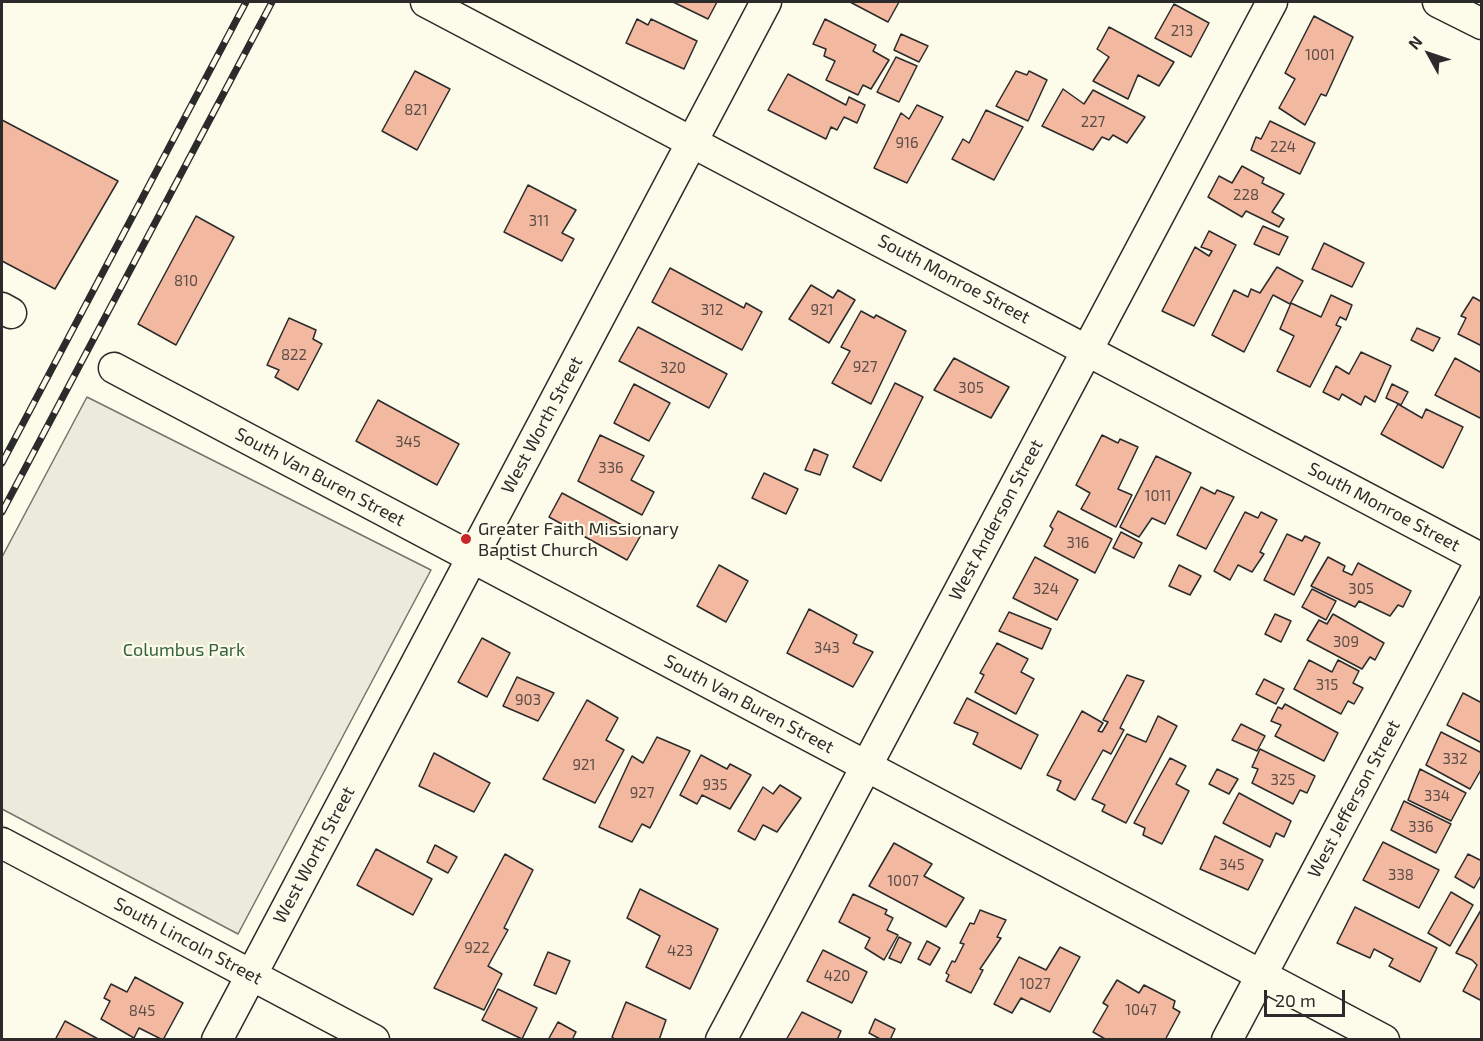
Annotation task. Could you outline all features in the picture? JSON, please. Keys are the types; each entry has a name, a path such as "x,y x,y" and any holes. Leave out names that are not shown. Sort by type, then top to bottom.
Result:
{"street":[{"name":"South Monroe Street","path":"426,2 1482,559"},
{"name":"West Worth Street","path":"217,1040 766,2"},
{"name":"West Anderson Street","path":"721,1040 1272,2"},
{"path":"1438,2 1482,24"},
{"name":"South Van Buren Street","path":"114,369 1384,1040"},
{"name":"West Jefferson Street","path":"1227,1040 1482,559"},
{"name":"South Lincoln Street","path":"2,843 374,1040"}],"green space":[{"name":"Columbus Park","path":"87,397 431,570 238,934 2,809 2,557"}],"building":[{"path":"673,2 717,2 708,19"},
{"path":"850,2 899,2 888,22"},
{"path":"1174,4 1209,23 1191,57 1155,38"},
{"path":"1314,16 1353,37 1326,96 1321,94 1305,125 1279,108 1295,79 1285,73"},
{"path":"637,19 648,25 651,19 697,41 684,69 626,43"},
{"path":"825,19 876,45 873,51 889,60 871,89 863,85 858,95 826,80 835,61 824,56 826,49 813,44"},
{"path":"1109,27 1174,62 1159,86 1138,75 1128,99 1093,81 1109,57 1097,49"},
{"path":"901,34 928,46 919,62 894,50"},
{"path":"896,57 917,66 899,102 877,92"},
{"path":"415,71 450,89 417,150 382,131"},
{"path":"1016,71 1027,75 1029,71 1047,80 1028,121 996,106"},
{"path":"788,74 846,105 849,97 865,105 857,123 844,117 837,130 831,127 826,139 768,110"},
{"path":"1063,89 1084,104 1093,90 1145,117 1127,143 1113,135 1109,140 1102,137 1093,150 1042,126"},
{"path":"917,105 943,117 907,183 874,168 901,113 909,119"},
{"path":"986,110 1023,127 994,180 952,159 963,139 969,143"},
{"path":"2,120 118,181 55,289 2,261"},
{"path":"1270,121 1315,143 1300,174 1251,150 1256,137 1261,139"},
{"path":"1242,166 1264,178 1262,183 1284,194 1272,212 1284,219 1279,227 1246,211 1242,217 1208,197 1219,176 1232,183"},
{"path":"528,185 576,210 562,233 574,239 562,261 504,232"},
{"path":"196,216 234,237 176,345 138,324"},
{"path":"1263,226 1288,237 1279,255 1254,244"},
{"path":"1209,231 1236,245 1194,326 1162,311 1195,247 1209,256 1212,251 1201,247"},
{"path":"1324,243 1364,263 1352,287 1312,269"},
{"path":"1277,267 1303,281 1290,304 1273,295 1244,352 1212,335 1234,290 1248,297 1251,289 1260,293"},
{"path":"670,268 744,308 746,303 762,312 742,350 652,302"},
{"path":"811,285 833,298 838,290 855,300 829,343 789,319"},
{"path":"1331,295 1352,305 1346,320 1340,317 1336,325 1341,327 1310,387 1277,371 1294,336 1280,329 1291,303 1321,317"},
{"path":"1473,297 1482,302 1482,346 1458,334 1466,318 1461,316"},
{"path":"861,311 874,318 876,315 906,331 871,404 832,383 850,351 841,347"},
{"path":"289,318 316,330 313,339 322,344 298,390 275,377 279,370 267,365"},
{"path":"638,327 727,374 709,408 619,361"},
{"path":"1417,328 1440,338 1433,351 1411,340"},
{"path":"1361,352 1391,366 1375,402 1365,396 1361,405 1342,394 1339,400 1323,392 1336,366 1349,374"},
{"path":"954,358 1009,387 991,418 934,390"},
{"path":"1455,358 1482,373 1482,419 1435,395"},
{"path":"895,383 923,397 881,481 853,467"},
{"path":"634,384 670,403 649,441 614,423"},
{"path":"1392,384 1408,392 1401,405 1386,398"},
{"path":"378,400 459,444 437,485 356,441"},
{"path":"1398,404 1422,418 1426,409 1463,427 1443,468 1381,434"},
{"path":"600,435 644,456 631,480 654,492 642,515 578,481"},
{"path":"1102,435 1118,443 1120,439 1138,447 1118,489 1132,495 1116,527 1081,509 1090,493 1076,485"},
{"path":"814,449 828,455 820,475 805,470"},
{"path":"1156,456 1191,473 1165,524 1152,518 1139,537 1120,527"},
{"path":"764,473 798,489 786,514 752,498"},
{"path":"1201,487 1215,494 1217,490 1234,497 1206,549 1177,535"},
{"path":"562,493 641,535 627,560 549,517"},
{"path":"1058,511 1112,539 1095,573 1044,546 1053,529 1050,526"},
{"path":"1245,512 1258,518 1261,512 1277,520 1260,552 1264,554 1252,572 1238,565 1230,580 1214,571"},
{"path":"1121,532 1142,543 1134,558 1113,548"},
{"path":"1287,534 1302,541 1305,536 1320,543 1294,595 1264,580"},
{"path":"1035,557 1078,580 1057,620 1013,598"},
{"path":"1328,557 1345,566 1343,571 1352,575 1358,563 1411,591 1403,607 1398,605 1390,616 1359,601 1355,607 1311,586"},
{"path":"719,565 748,581 726,622 697,606"},
{"path":"1179,565 1201,576 1190,595 1169,586"},
{"path":"1312,589 1336,601 1326,620 1302,607"},
{"path":"809,609 857,635 853,643 873,652 853,687 787,653"},
{"path":"1009,612 1051,629 1042,649 999,631"},
{"path":"1275,614 1291,621 1281,642 1265,634"},
{"path":"1333,614 1384,643 1375,660 1370,657 1362,669 1307,640 1319,620 1327,624"},
{"path":"482,638 510,653 487,697 458,682"},
{"path":"997,643 1028,659 1021,672 1034,679 1016,714 975,692 984,675 980,673"},
{"path":"1309,660 1332,672 1338,660 1359,671 1353,683 1363,688 1354,704 1348,701 1341,714 1294,689"},
{"path":"1127,675 1144,681 1120,728 1124,730 1111,754 1103,750 1075,800 1057,790 1061,781 1047,775 1082,711 1103,723 1098,731 1102,732 1108,722 1103,720"},
{"path":"517,677 554,693 538,721 503,706"},
{"path":"1264,679 1284,689 1276,704 1256,694"},
{"path":"1463,693 1482,703 1482,743 1447,725"},
{"path":"967,698 1038,735 1021,769 973,744 978,733 954,723"},
{"path":"587,700 618,718 606,740 624,750 595,803 543,779"},
{"path":"1285,704 1338,733 1324,761 1275,736 1281,725 1271,721 1278,707 1282,709"},
{"path":"1158,716 1177,726 1126,823 1102,811 1105,805 1092,799 1127,734 1146,742"},
{"path":"1241,724 1265,736 1257,751 1232,740"},
{"path":"1441,732 1482,753 1482,768 1470,789 1426,765"},
{"path":"657,737 690,751 650,828 642,824 632,842 599,827 632,756 643,763"},
{"path":"1260,749 1315,776 1307,793 1300,790 1293,804 1252,783 1258,769 1252,767"},
{"path":"434,753 490,783 474,812 419,786"},
{"path":"701,755 727,769 730,764 751,775 730,809 702,795 697,804 680,795"},
{"path":"1170,758 1186,766 1176,784 1189,791 1162,844 1143,835 1145,828 1134,823"},
{"path":"1217,769 1238,779 1229,794 1209,784"},
{"path":"1420,769 1466,793 1451,821 1408,800"},
{"path":"780,785 801,798 777,832 763,825 755,840 738,831 763,787 773,794"},
{"path":"1239,793 1291,821 1284,837 1276,833 1270,847 1223,823"},
{"path":"1404,801 1451,824 1436,853 1391,830"},
{"path":"1215,836 1263,860 1248,890 1200,869"},
{"path":"1383,842 1439,870 1419,908 1363,880"},
{"path":"894,843 932,864 924,876 964,898 946,927 869,886"},
{"path":"435,845 457,857 448,873 427,862"},
{"path":"376,849 432,879 413,915 357,885"},
{"path":"505,854 533,870 504,928 508,930 488,966 502,974 484,1010 434,988"},
{"path":"1468,854 1482,861 1482,874 1474,888 1455,877"},
{"path":"640,889 718,929 690,989 646,967 660,936 627,918"},
{"path":"1451,892 1473,905 1450,946 1428,933"},
{"path":"853,894 887,910 885,914 893,918 887,930 898,935 884,960 865,948 870,938 839,922"},
{"path":"1355,907 1437,948 1420,982 1389,966 1393,959 1374,949 1370,958 1337,943"},
{"path":"980,910 1006,920 997,937 1001,938 980,969 983,970 971,993 946,981 949,975 946,973 952,961 955,962 964,944 960,943 970,923 974,924"},
{"path":"1481,910 1482,1001 1463,991 1477,965 1472,960 1456,953"},
{"path":"899,937 911,943 901,963 889,958"},
{"path":"927,941 940,948 930,965 918,959"},
{"path":"1060,947 1080,957 1050,1012 1021,998 1012,1013 994,1004 1019,957 1046,970"},
{"path":"823,950 867,972 852,1003 807,981"},
{"path":"548,952 570,961 556,994 534,985"},
{"path":"135,977 183,1003 163,1040 139,1028 134,1038 101,1019 110,1001 104,998 111,984 127,992"},
{"path":"1117,980 1139,993 1144,985 1175,1001 1173,1008 1180,1012 1165,1040 1107,1040 1093,1032 1108,1006 1103,1003"},
{"path":"498,989 537,1008 522,1039 482,1020"},
{"path":"626,1002 666,1020 659,1040 616,1040 612,1037"},
{"path":"802,1012 841,1031 837,1040 786,1040"},
{"path":"875,1019 895,1029 890,1040 882,1040 869,1033"},
{"path":"65,1021 100,1040 55,1040"},
{"path":"558,1022 576,1032 572,1040 548,1040"}],"railway":[{"path":"2,463 246,2"},
{"path":"2,512 272,2"}],"place":[{"name":"Greater Faith Missionary Baptist Church","path":"466,539"}]}
